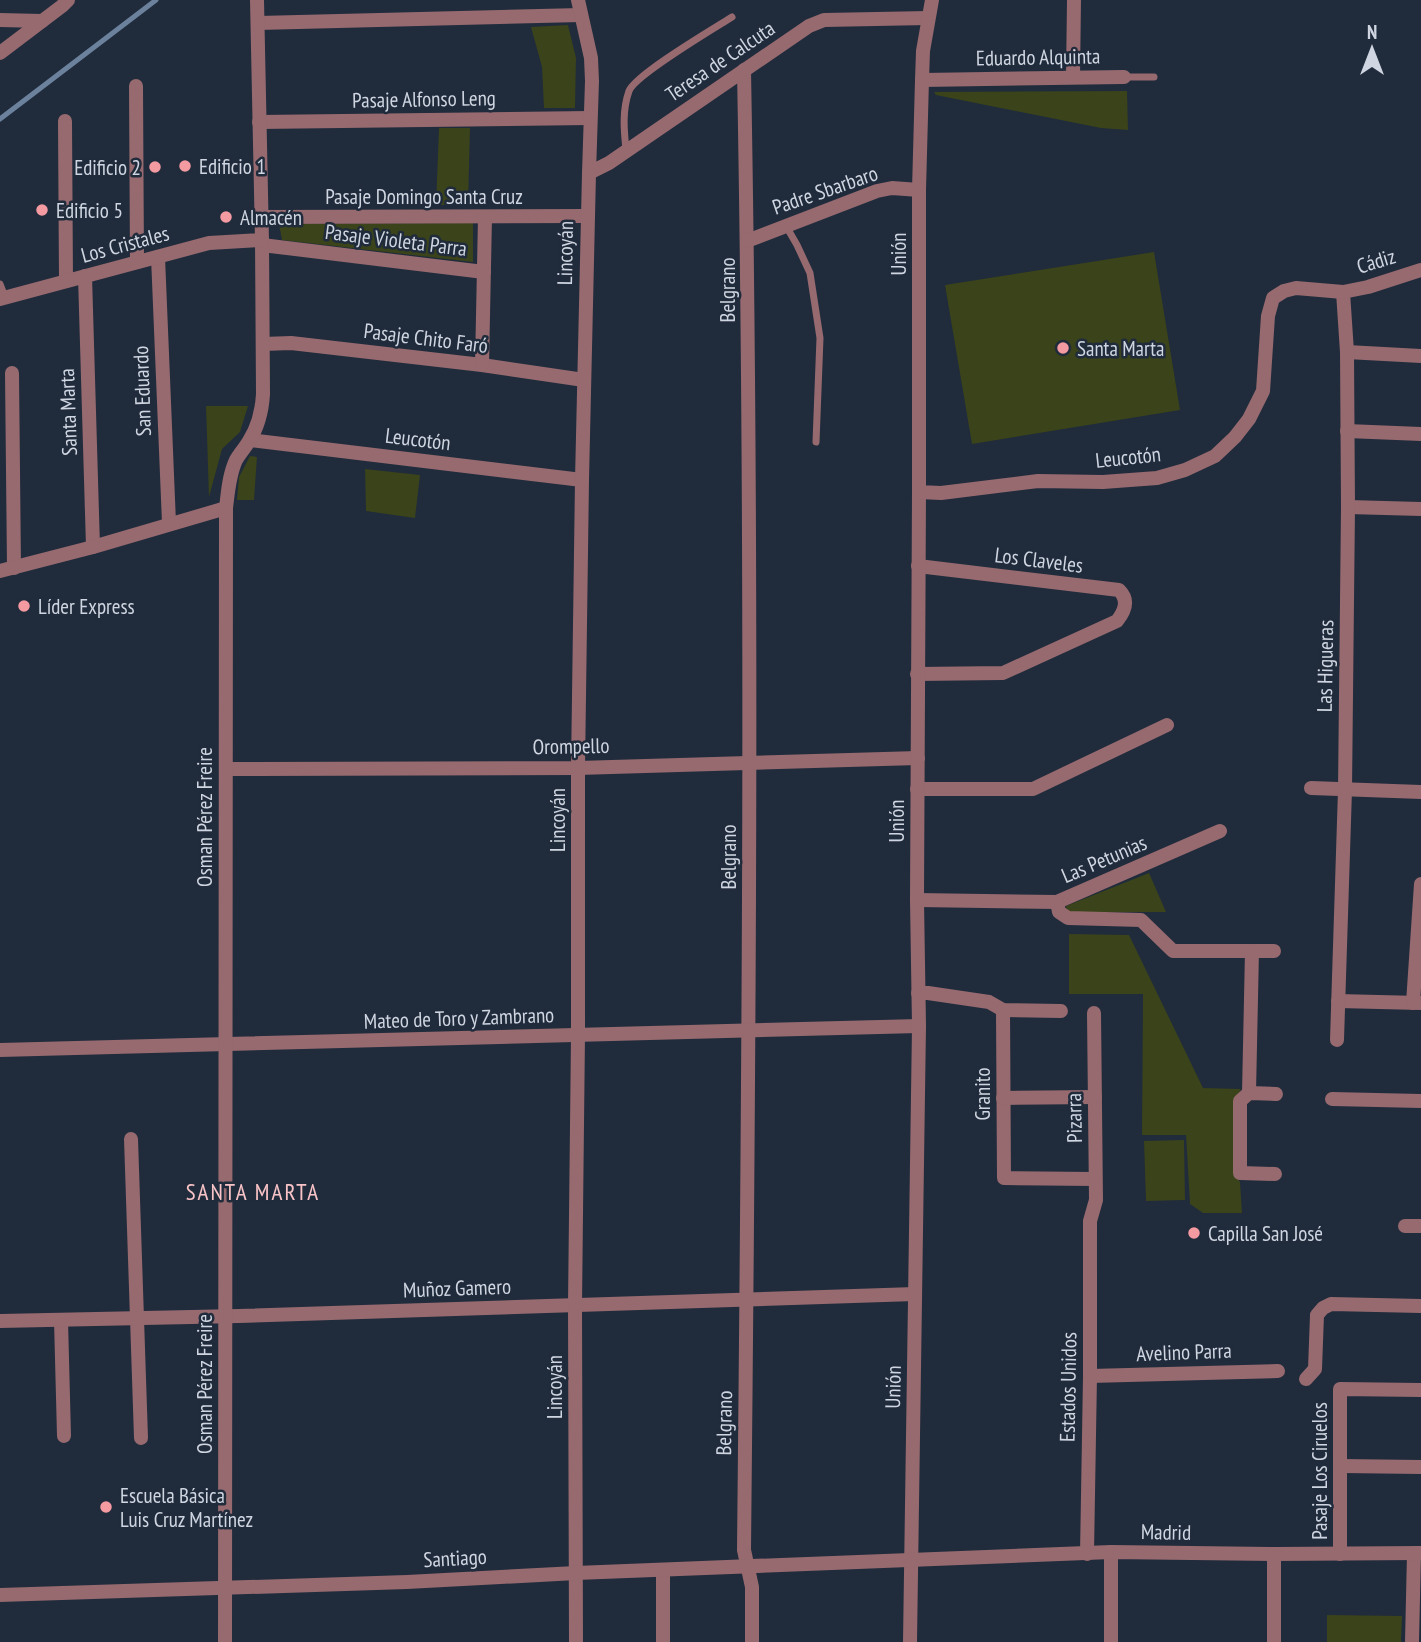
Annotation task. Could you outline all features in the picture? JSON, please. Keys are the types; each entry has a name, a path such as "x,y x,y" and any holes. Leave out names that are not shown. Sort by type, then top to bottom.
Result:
{"street":[{"path":"0,53 68,0"},
{"name":"Osman Pérez Freire","path":"225,1642 226,508 231,474 237,457 250,440 262,409 262,218 257,0"},
{"name":"Lincoyán","path":"576,1642 578,768 587,216 593,81 591,58 578,0"},
{"name":"Unión","path":"910,1642 919,1027 919,190 923,51 932,0"},
{"path":"1073,76 1074,0"},
{"path":"258,23 581,15"},
{"name":"Teresa de Calcuta","path":"589,173 609,163 809,26 824,20 928,18"},
{"path":"0,20 42,22"},
{"name":"Belgrano","path":"744,70 749,762 744,1550 752,1587 752,1642"},
{"name":"Eduardo Alquinta","path":"922,80 1124,77"},
{"path":"136,86 137,262"},
{"name":"Pasaje Alfonso Leng","path":"259,122 590,118"},
{"path":"65,121 66,281"},
{"name":"Padre Sbarbaro","path":"747,241 877,191 892,188 919,190"},
{"name":"Pasaje Domingo Santa Cruz","path":"262,218 587,216"},
{"path":"482,365 485,217"},
{"name":"Los Cristales","path":"2,293 66,281 209,243 262,243"},
{"name":"Pasaje Violeta Parra","path":"262,243 484,272"},
{"name":"San Eduardo","path":"158,257 169,523"},
{"name":"Cádiz","path":"1343,292 1421,270"},
{"name":"Santa Marta","path":"85,276 93,547"},
{"name":"Leucotón","path":"919,492 941,493 1038,481 1103,482 1157,478 1185,470 1215,456 1249,419 1263,391 1268,316 1273,298 1284,290 1296,288 1343,292"},
{"name":"Las Higueras","path":"1337,1040 1345,790 1348,507 1347,352 1343,292"},
{"name":"Pasaje Chito Faró","path":"263,344 291,343 482,365 584,380"},
{"path":"1347,352 1421,356"},
{"path":"12,373 7,569 226,508"},
{"path":"1347,431 1421,434"},
{"name":"Leucotón","path":"250,440 582,480"},
{"path":"1348,507 1421,509"},
{"name":"Los Claveles","path":"917,674 1003,673 1117,621 1124,613 1125,604 1124,595 1119,590 918,566"},
{"path":"917,789 1033,789 1167,725"},
{"name":"Orompello","path":"226,769 578,768 918,758"},
{"path":"1311,788 1421,792"},
{"name":"Las Petunias","path":"917,900 1057,902 1220,831"},
{"path":"1338,1001 1417,1003 1421,884"},
{"path":"1057,902 1059,912 1068,918 1140,920 1173,951 1274,951"},
{"path":"1249,1093 1252,951"},
{"path":"918,993 928,992 989,1002 1003,1010 1060,1011"},
{"name":"Granito","path":"1003,1010 1004,1178 1096,1180"},
{"name":"Pizarra","path":"1090,1221 1096,1200 1094,1013"},
{"name":"Mateo de Toro y Zambrano","path":"0,1050 919,1027"},
{"path":"1275,1174 1240,1173 1240,1101 1249,1093 1276,1094"},
{"path":"1003,1098 1095,1097"},
{"path":"1332,1099 1421,1101"},
{"path":"131,1139 141,1438"},
{"name":"Estados Unidos","path":"1087,1554 1090,1221"},
{"path":"1405,1226 1421,1226"},
{"name":"Muñoz Gamero","path":"0,1321 915,1294"},
{"path":"1306,1379 1315,1368 1317,1315 1322,1308 1331,1304 1421,1306"},
{"path":"61,1320 64,1436"},
{"name":"Avelino Parra","path":"1090,1376 1278,1371"},
{"name":"Pasaje Los Ciruelos","path":"1340,1554 1340,1389 1421,1390"},
{"path":"1341,1466 1421,1466"},
{"path":"1111,1552 1111,1642"},
{"name":"Madrid","path":"911,1560 1111,1552 1418,1553"},
{"path":"1412,1642 1418,1553"},
{"path":"1274,1554 1274,1642"},
{"name":"Santiago","path":"0,1594 407,1582 911,1560"},
{"path":"663,1570 663,1642"}],"lane":[{"path":"626,151 623,121 630,88 649,70 732,17"},
{"name":"Eduardo Alquinta","path":"1124,77 1154,76"},
{"path":"786,226 810,273 820,338 816,442"}],"green space":[{"path":"568,25 576,58 575,108 544,108 542,67 531,27"},
{"path":"1127,91 1128,130 1101,128 936,95 934,92"},
{"path":"439,128 470,128 468,205 436,205"},
{"path":"473,223 473,262 282,240 279,224"},
{"name":"Santa Marta","path":"1154,252 1180,410 972,444 945,285"},
{"path":"206,406 248,406 240,432 222,449 209,497"},
{"path":"250,456 257,457 254,500 237,500 239,477"},
{"path":"365,469 420,475 415,518 366,511"},
{"path":"1149,873 1166,912 1067,912 1066,906"},
{"path":"1069,934 1129,935 1203,1088 1241,1089 1235,1103 1234,1172 1240,1182 1242,1213 1203,1213 1190,1204 1186,1135 1142,1135 1143,994 1069,994"},
{"path":"1184,1140 1185,1200 1146,1201 1144,1141"},
{"path":"1327,1615 1402,1616 1401,1642 1327,1642"}],"waterway":[{"path":"0,119 156,0"}],"place":[{"name":"Edificio 1","path":"185,166"},
{"name":"Edificio 2","path":"155,167"},
{"name":"Edificio 5","path":"42,210"},
{"name":"Almacén","path":"226,217"},
{"name":"Santa Marta","path":"1063,348"},
{"name":"Líder Express","path":"24,606"},
{"name":"Capilla San José","path":"1194,1233"},
{"name":"Escuela Básica Luis Cruz Martínez","path":"106,1507"}],"district":[{"name":"SANTA MARTA","path":"253,1191"}]}
